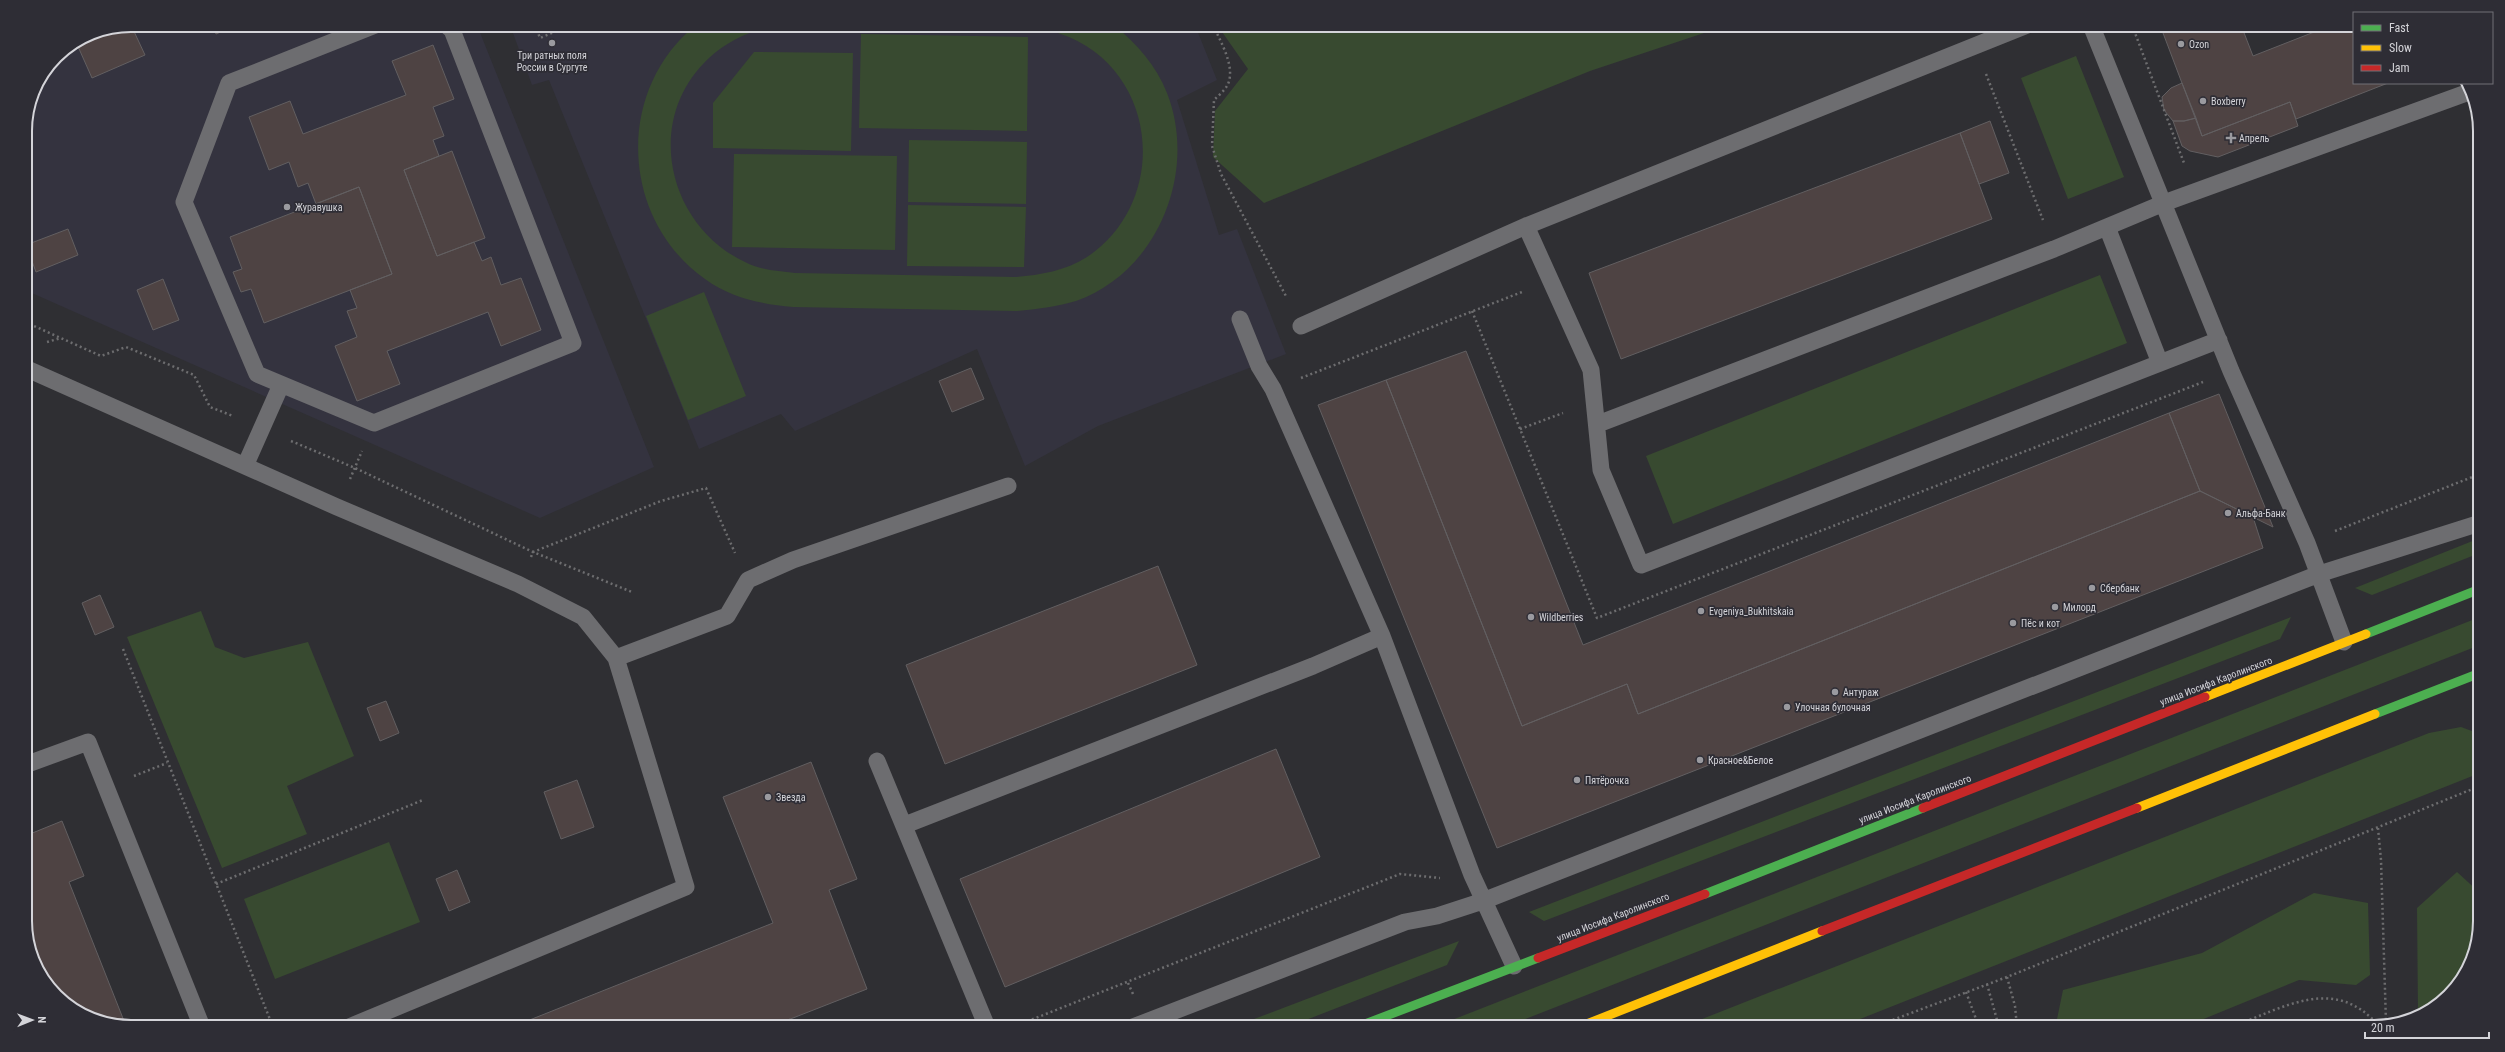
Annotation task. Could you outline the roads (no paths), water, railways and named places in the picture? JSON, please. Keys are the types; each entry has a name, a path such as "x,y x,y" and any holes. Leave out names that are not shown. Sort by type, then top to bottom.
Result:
{"main road":[{"name":"улица Иосифа Каролинского","path":"1375,1020 2473,592"},
{"path":"1597,1020 2473,676"}],"lane":[{"path":"357,32 229,83 184,202 257,374 374,423 573,342 453,32"},
{"path":"1301,326 1526,226 2009,32"},
{"path":"2094,32 2219,340 2307,543 2344,642"},
{"path":"1598,424 2108,227 2164,203 2466,93"},
{"path":"1526,226 1591,370 1598,424 1601,470 1641,565 2219,340"},
{"path":"2108,227 2160,363"},
{"path":"1240,319 1259,366 1272,389 1382,636 1472,875 1514,966"},
{"path":"32,371 338,507 518,584 583,617 616,658 686,887 366,1020"},
{"path":"245,466 281,385"},
{"path":"616,658 726,616 748,580 793,560 1008,486"},
{"path":"1150,1020 1405,922 1437,916 1483,901 2319,574 2473,525"},
{"path":"905,825 1313,666 1382,636"},
{"path":"32,762 88,742 199,1020"},
{"path":"877,761 905,825 984,1020"}],"place":[{"name":"Три ратных поля России в Сургуте","path":"552,43"},
{"name":"Ozon","path":"2181,44"},
{"name":"Boxberry","path":"2203,101"},
{"name":"Апрель","path":"2231,138"},
{"name":"Журавушка","path":"287,207"},
{"name":"Альфа-Банк","path":"2228,513"},
{"name":"Сбербанк","path":"2092,588"},
{"name":"Милорд","path":"2055,607"},
{"name":"Evgeniya_Bukhitskaia","path":"1701,611"},
{"name":"Wildberries","path":"1531,617"},
{"name":"Пёс и кот","path":"2013,623"},
{"name":"Антураж","path":"1835,692"},
{"name":"Улочная булочная","path":"1787,707"},
{"name":"Красное&Белое","path":"1700,760"},
{"name":"Пятёрочка","path":"1577,780"},
{"name":"Звезда","path":"768,797"}]}
